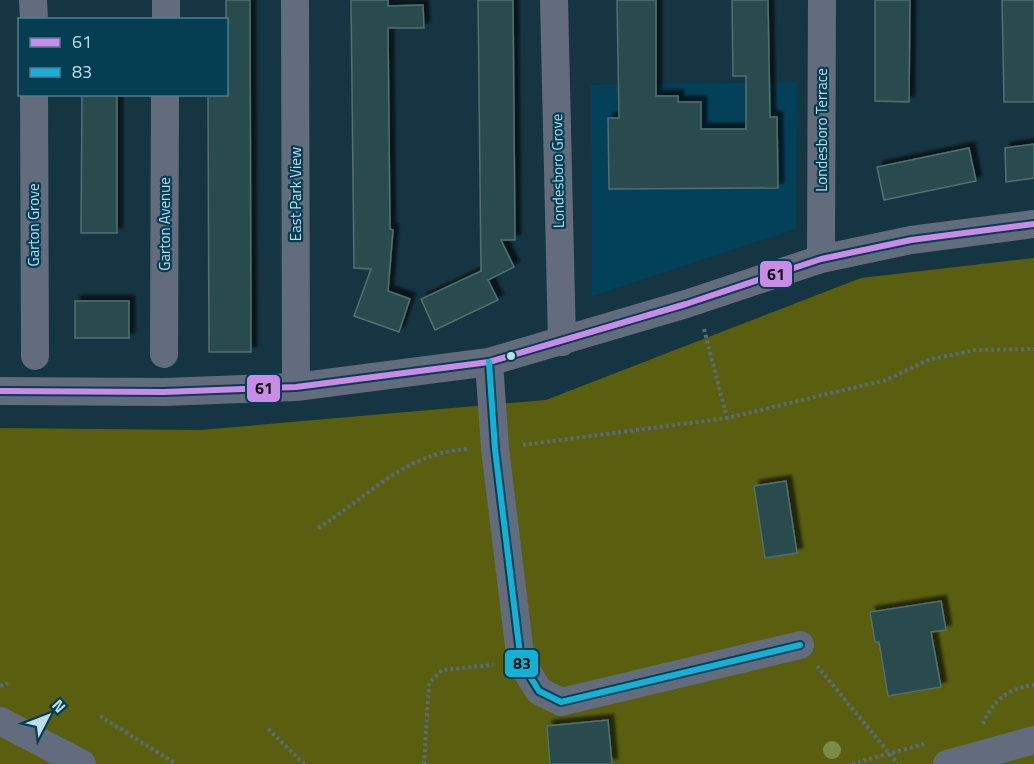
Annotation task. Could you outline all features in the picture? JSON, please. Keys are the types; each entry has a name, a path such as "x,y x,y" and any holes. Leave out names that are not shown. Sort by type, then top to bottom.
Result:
{"street":[{"path":"33,0 33,18"},
{"path":"166,0 166,18"},
{"name":"East Park View","path":"296,0 296,387"},
{"name":"Londesboro Grove","path":"554,0 562,342"},
{"name":"Londesboro Terrace","path":"821,259 822,0"},
{"name":"Garton Grove","path":"34,96 34,356"},
{"name":"Garton Avenue","path":"164,354 165,96"},
{"path":"0,391 164,392 296,387 489,362 686,304 821,259 911,240 1034,224"},
{"path":"489,362 495,449 521,662 538,692 561,702 800,645"},
{"path":"0,721 82,764"},
{"path":"939,753 975,754 1034,740"}],"path":[{"path":"686,304 703,326 728,418"},
{"path":"318,528 350,508 385,478 423,457 450,450 495,449 728,418 886,380 928,360 975,350 1034,349"},
{"path":"800,645 898,764"},
{"path":"424,764 429,683 442,670 521,662"},
{"path":"0,686 8,683"},
{"path":"975,754 986,716 997,699 1019,687 1034,686"},
{"path":"100,716 176,764"},
{"path":"268,729 304,764"},
{"path":"852,764 890,754 939,753"}],"shaded area":[{"path":"797,82 796,229 592,296 591,85"}],"green space":[{"path":"1034,258 1034,764 0,764 0,428 200,430 546,400 861,278"}],"building":[{"path":"226,0 250,0 251,352 209,352 208,96 228,96 228,18 226,18"},
{"path":"351,0 388,0 388,6 423,5 424,28 388,28 390,229 393,230 388,291 410,299 399,332 354,316 371,269 354,268"},
{"path":"478,0 513,0 515,240 501,240 514,267 488,280 498,300 435,330 421,299 481,271"},
{"path":"617,0 656,0 656,96 678,96 678,102 701,102 701,129 746,129 746,76 733,76 732,0 768,0 770,117 777,117 778,188 609,189 608,118 619,118"},
{"path":"875,0 910,0 909,102 875,101"},
{"path":"1002,0 1034,0 1034,102 1004,102"},
{"path":"82,96 117,96 117,233 81,233"},
{"path":"1034,144 1034,178 1006,182 1005,148"},
{"path":"969,148 976,181 884,200 877,167"},
{"path":"75,301 129,301 129,338 75,338"},
{"path":"786,481 797,553 765,558 754,486"},
{"path":"941,601 946,630 931,632 941,687 888,696 879,642 875,642 870,612"},
{"path":"608,720 612,764 550,764 547,726"}],"transit line":[{"name":"61","path":"0,391 164,392 296,387 489,362 686,304 821,259 911,240 1034,224"},
{"name":"83","path":"489,362 495,449 521,662 539,691 561,702 800,645"}]}
